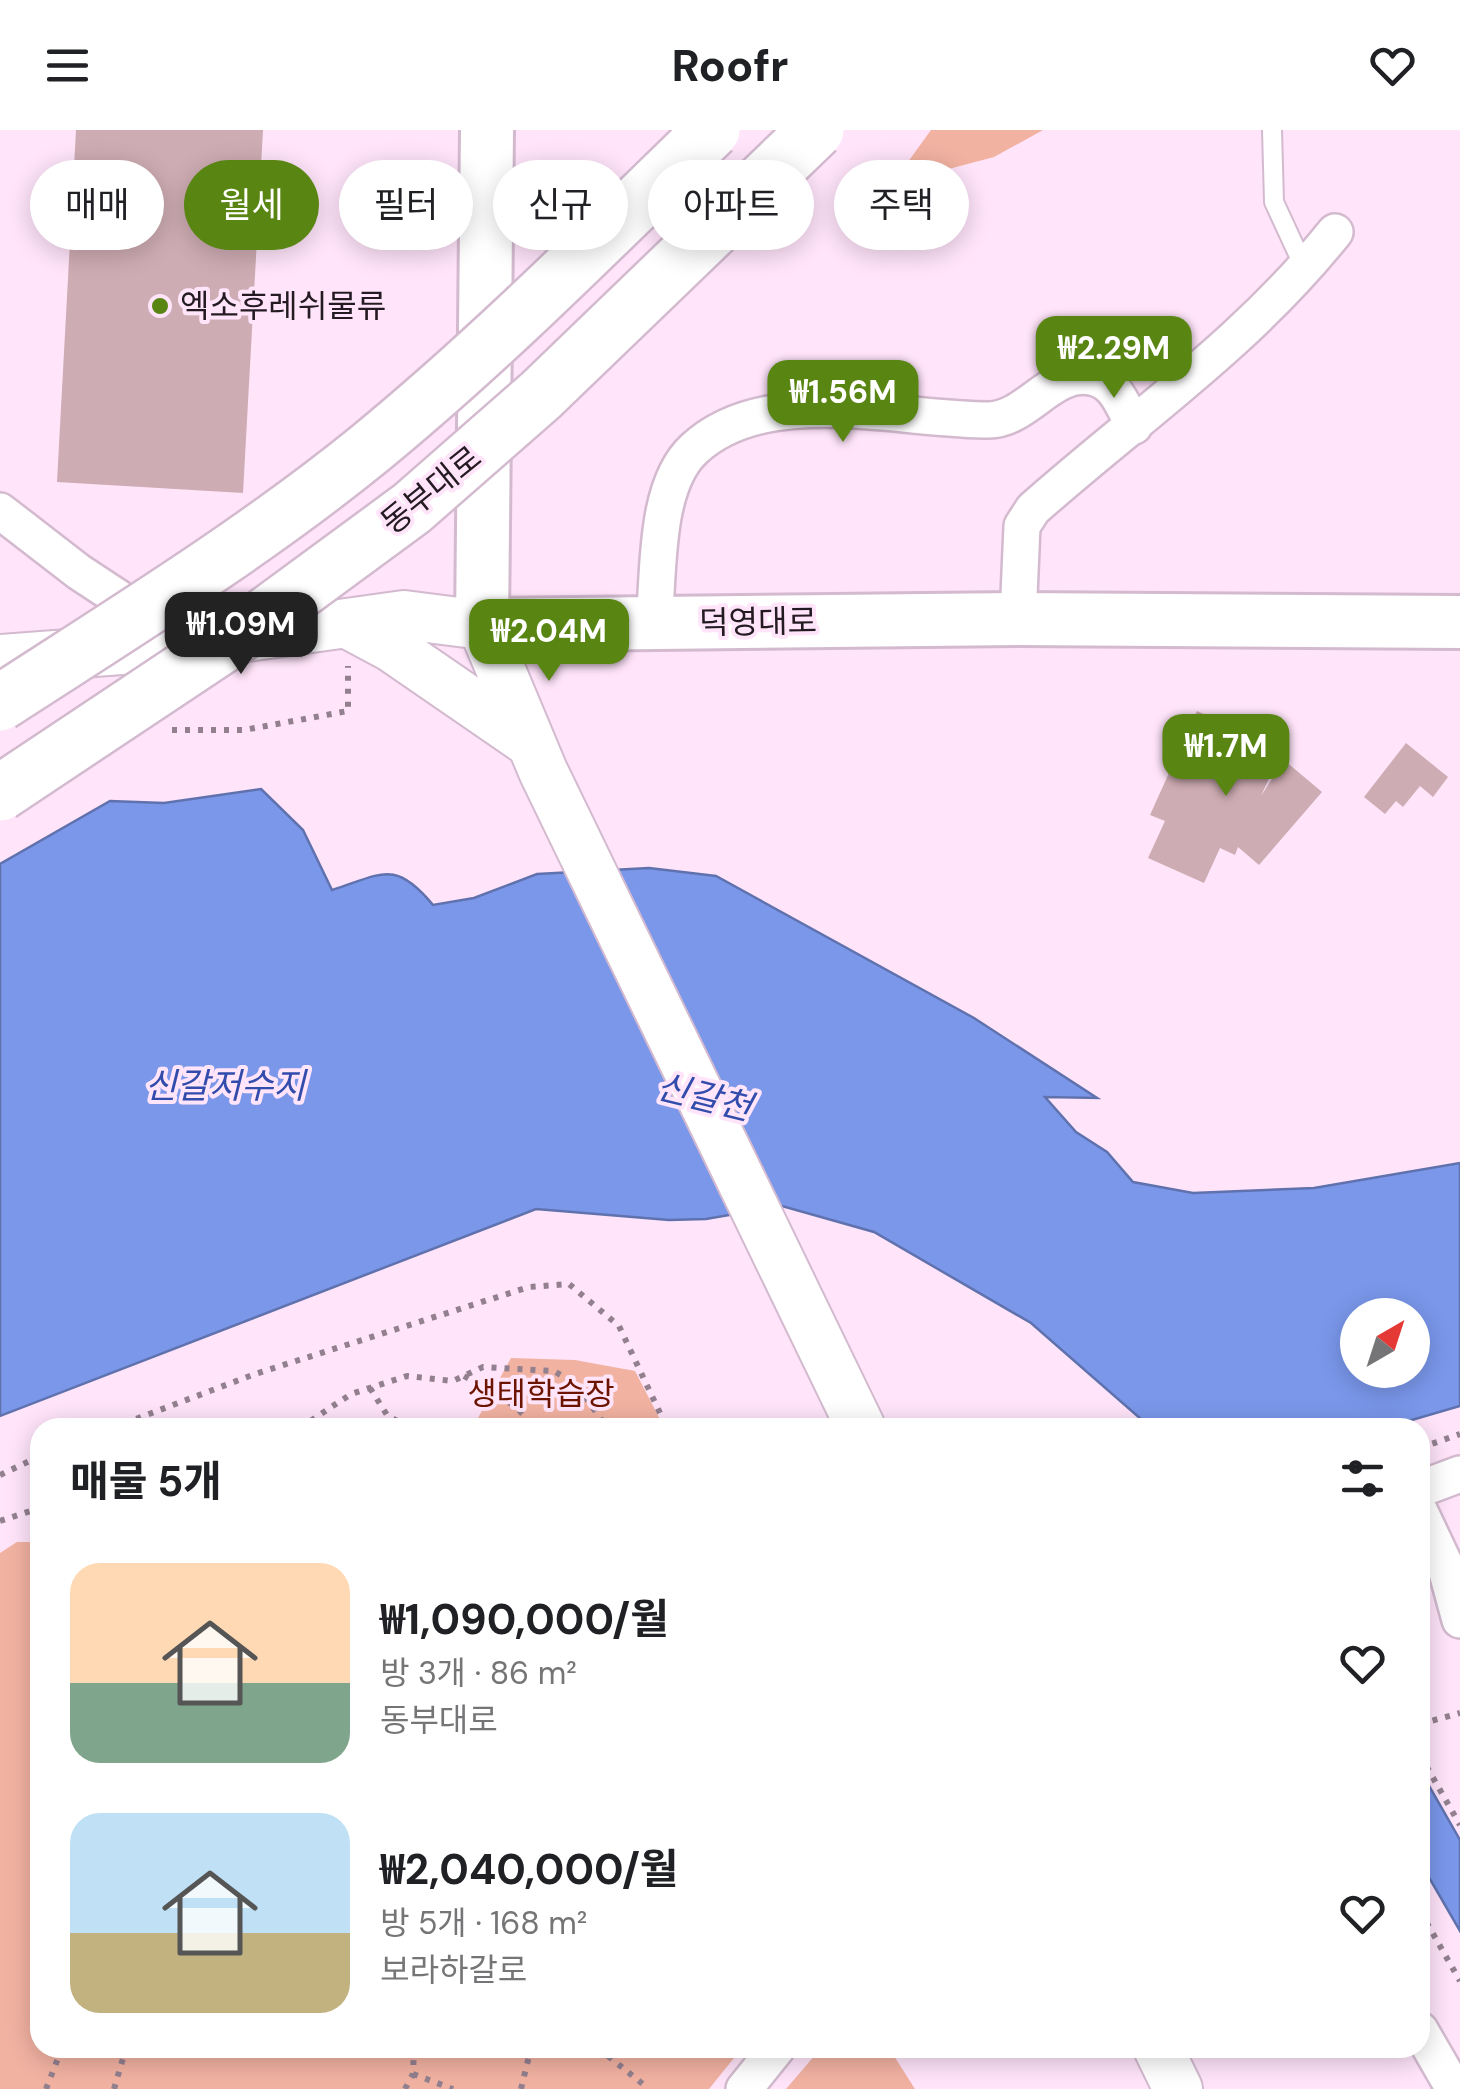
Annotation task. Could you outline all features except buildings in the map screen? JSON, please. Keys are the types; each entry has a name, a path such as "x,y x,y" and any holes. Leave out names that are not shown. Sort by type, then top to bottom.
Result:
{"highway":[{"path":"0,703 249,541 368,450 546,291 712,130"},
{"name":"동부대로","path":"0,792 257,622 412,508 541,395 816,130"}],"main road":[{"path":"487,130 482,626 537,758 855,1418"},
{"name":"덕영대로","path":"0,660 189,645 404,616 482,626 1018,619 1460,622"},
{"path":"348,624 407,658 537,758"},
{"path":"1163,2058 1178,2089"}],"street":[{"path":"1018,619 1022,526 1033,509 1231,343 1305,270 1335,232"},
{"path":"654,624 671,482 696,448 744,420 801,410 995,420 1008,416 1060,382 1089,377 1112,386 1134,426"},
{"path":"0,511 79,572 189,645"},
{"path":"1430,1485 1460,1474"},
{"path":"1430,1529 1453,1569 1460,1620"},
{"path":"1430,2047 1454,2089"},
{"path":"744,2089 769,2058"}],"lane":[{"path":"1272,130 1274,202 1305,270"}],"path":[{"path":"156,730 244,730 348,711 348,624"},
{"path":"138,1418 255,1374 529,1287 568,1284 620,1326 662,1418"},
{"path":"315,1418 351,1394 408,1376 453,1381 483,1367 554,1371 577,1385 600,1418"},
{"path":"464,1376 514,1406 526,1418"},
{"path":"370,1388 394,1418"},
{"path":"1430,1444 1460,1434"},
{"path":"0,1475 30,1461"},
{"path":"0,1521 30,1511"},
{"path":"1430,1721 1460,1713"},
{"path":"1430,1772 1460,1825"},
{"path":"1430,1930 1460,1982"},
{"path":"46,2089 58,2058"},
{"path":"114,2089 123,2058"},
{"path":"405,2089 413,2074 414,2058"},
{"path":"521,2089 529,2058"},
{"path":"610,2058 644,2085 640,2089"},
{"path":"413,2074 453,2089"}],"green space":[{"path":"931,130 1043,130 994,157 969,164 969,160 909,160"},
{"name":"생태학습장","path":"511,1358 575,1360 635,1371 659,1418 478,1418"},
{"path":"17,1542 30,1542 30,2058 734,2058 709,2089 0,2089 0,1553"},
{"path":"812,2058 895,2058 915,2089 786,2089"}],"water":[{"path":"261,789 303,830 332,890 387,874 408,881 433,905 474,898 537,874 649,868 716,876 974,1018 1097,1098 1045,1097 1076,1132 1107,1152 1133,1182 1193,1193 1314,1188 1460,1163 1460,1406 1419,1418 1140,1418 1031,1323 874,1232 782,1206 706,1219 669,1220 536,1209 0,1416 0,864 110,801 164,803"},
{"path":"1430,1788 1460,1840 1460,1931 1430,1879"}],"place":[{"name":"엑소후레쉬물류","path":"160,306"}],"water label":[{"name":"신갈저수지","path":"225,1086"},
{"name":"신갈천","path":"704,1097"}]}
